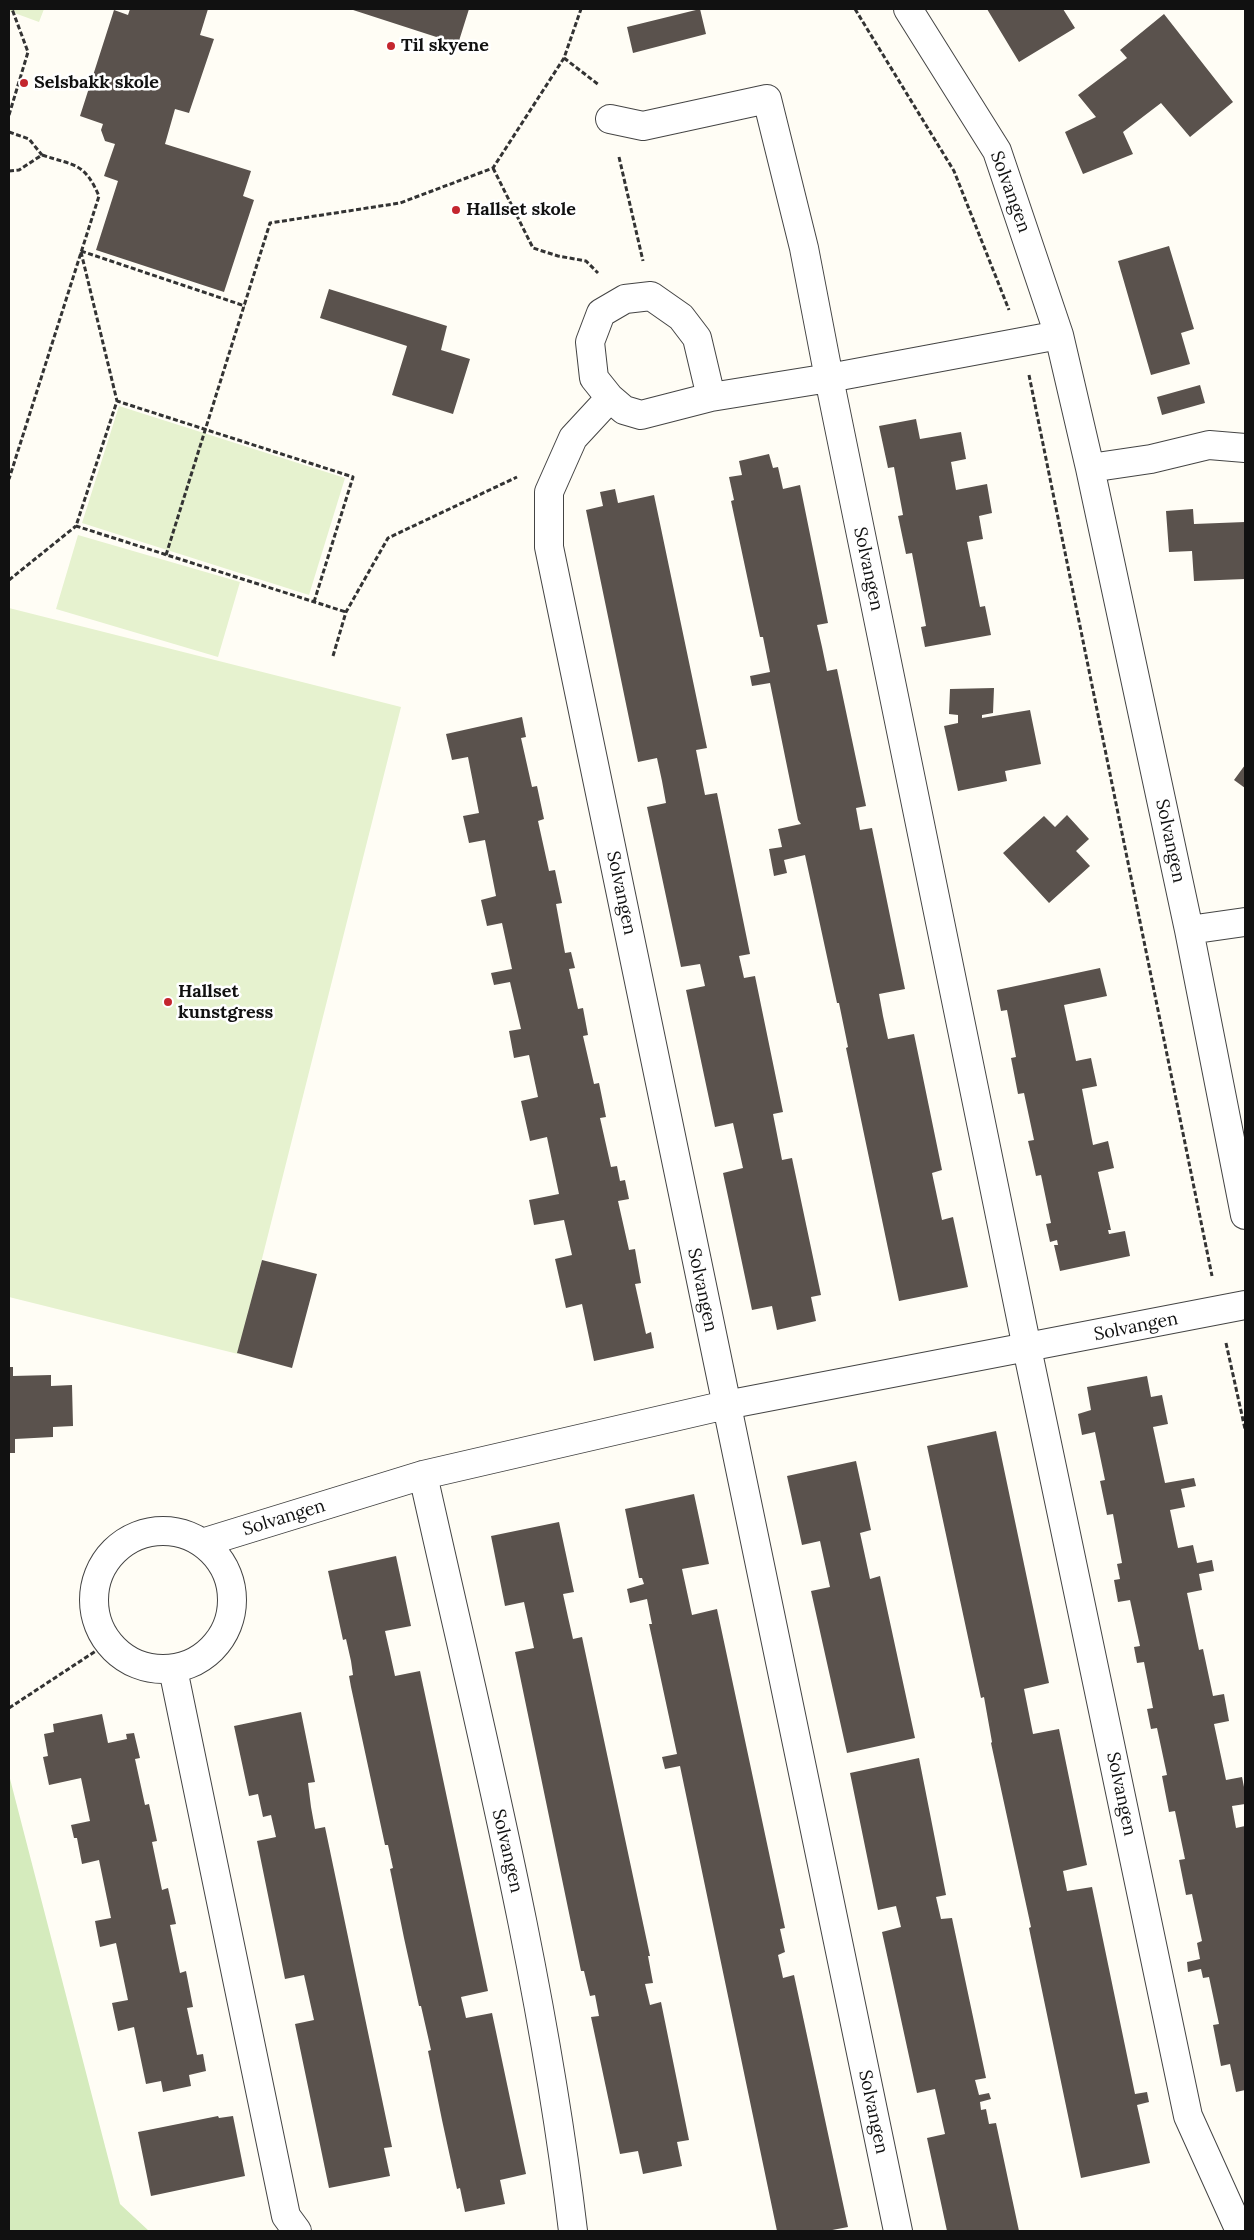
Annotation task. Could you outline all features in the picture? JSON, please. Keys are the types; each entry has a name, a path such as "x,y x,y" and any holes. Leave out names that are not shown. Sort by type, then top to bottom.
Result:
{"street":[{"name":"Solvangen","path":"908,9 997,151 1059,335 1090,468 1189,930 1245,1215"},
{"name":"Solvangen","path":"610,119 644,126 767,99 804,248 1027,1348 1188,2116 1240,2231"},
{"path":"711,397 697,338 681,316 638,297 601,313 590,342 594,378 610,398 624,410 642,414 711,397 829,378 1059,335"},
{"name":"Solvangen","path":"610,398 573,438 549,492 549,547 898,2231"},
{"path":"1209,445 1226,434 1245,427"},
{"path":"1090,468 1152,459 1209,445 1245,448"},
{"path":"1189,930 1245,922"},
{"name":"Solvangen","path":"202,1543 423,1475 726,1405 1232,1308"},
{"name":"Solvangen","path":"423,1475 520,1909 562,2138 572,2231"},
{"path":"161,1530 183,1533 202,1543 218,1558 228,1576 232,1597 230,1619 220,1638 206,1654 188,1664 173,1669 144,1667 124,1658 108,1643 97,1624 93,1602 96,1580 105,1560 120,1544 139,1534 161,1530"},
{"path":"173,1669 286,2216 297,2231"}],"path":[{"path":"9,115 28,52 12,9"},
{"path":"166,555 270,224 400,203 493,168 564,58 581,9"},
{"path":"855,9 954,171 1022,342 1232,1308 1245,1429"},
{"path":"564,58 604,89 638,297"},
{"path":"9,132 29,139 42,155 83,169 91,179 99,196 9,479"},
{"path":"9,171 19,170 42,155"},
{"path":"493,168 533,248 558,256 586,261 638,297"},
{"path":"80,251 245,306"},
{"path":"9,580 76,526 117,400 80,251"},
{"path":"117,400 353,477 314,602"},
{"path":"334,656 346,612 388,538 567,453"},
{"path":"76,526 346,612"},
{"path":"9,1708 108,1643"}],"green space":[{"path":"9,9 44,9 39,22 9,11"},
{"path":"119,406 345,478 309,595 82,523"},
{"path":"78,535 240,582 218,657 56,609"},
{"name":"Hallset kunstgress","path":"9,608 401,707 238,1354 9,1297"},
{"path":"9,1775 120,2204 149,2231 9,2231"}],"building":[{"path":"130,9 208,9 200,35 214,39 189,113 175,109 165,144 251,171 243,196 254,200 224,292 96,250 118,181 104,176 115,144 105,141 101,130 103,124 80,116 114,10 128,15"},
{"path":"350,9 469,9 458,44"},
{"path":"700,9 706,34 633,53 627,27"},
{"path":"987,9 1063,9 1075,28 1019,62"},
{"path":"1164,14 1233,102 1190,137 1161,103 1123,132 1133,154 1083,174 1065,132 1096,117 1078,95 1127,58 1120,50"},
{"path":"1169,246 1194,329 1181,333 1190,364 1151,375 1118,261"},
{"path":"329,289 447,326 441,350 470,359 453,414 392,395 407,346 320,318"},
{"path":"1200,385 1205,403 1162,415 1157,397"},
{"path":"916,419 920,439 961,432 966,459 951,462 956,490 987,484 992,513 979,516 983,539 967,542 980,607 985,606 991,635 925,647 921,627 926,626 912,553 906,554 898,516 903,515 894,467 888,468 879,426"},
{"path":"769,454 773,468 778,467 783,489 800,485 828,623 817,625 827,671 837,669 866,806 856,808 860,830 872,828 905,989 879,994 883,1016 888,1039 914,1034 942,1170 932,1173 942,1220 953,1217 968,1287 899,1301 846,1048 848,1047 839,1003 837,1003 805,855 784,860 787,873 774,876 769,849 782,847 778,829 801,824 798,820 770,683 752,686 750,676 770,672 763,637 760,637 731,501 734,500 729,477 742,475 739,461"},
{"path":"615,489 618,503 654,495 707,748 696,750 705,795 717,793 750,954 739,956 744,978 755,976 783,1112 773,1114 782,1160 792,1158 821,1295 811,1297 816,1321 777,1330 772,1306 752,1310 723,1173 743,1168 733,1123 715,1127 686,990 705,986 700,964 681,967 647,807 666,803 662,781 657,758 638,762 586,510 603,506 600,492"},
{"path":"1193,509 1194,524 1245,522 1245,579 1194,581 1192,551 1169,552 1166,511"},
{"path":"994,688 993,713 982,715 982,718 1030,710 1041,764 1005,771 1007,781 958,791 944,726 958,723 958,715 949,714 950,689"},
{"path":"522,717 526,737 521,738 532,787 537,786 544,819 538,821 549,871 555,870 562,903 556,904 565,953 571,952 575,968 569,969 578,1009 583,1008 588,1035 583,1036 594,1084 599,1083 606,1117 600,1118 611,1167 617,1166 620,1181 625,1180 629,1199 618,1201 629,1250 635,1249 641,1283 635,1284 646,1334 651,1332 654,1348 594,1361 582,1304 566,1308 555,1259 572,1255 564,1220 534,1225 529,1200 559,1194 547,1137 530,1141 521,1101 538,1097 529,1055 514,1058 509,1031 521,1029 510,982 494,985 491,973 512,969 502,923 487,926 481,900 496,896 485,840 469,843 463,816 479,813 468,757 452,760 446,734"},
{"path":"1245,765 1245,788 1234,780"},
{"path":"1067,815 1089,839 1076,851 1090,866 1049,903 1003,853 1044,816 1055,827"},
{"path":"1100,968 1107,996 1064,1005 1076,1061 1091,1058 1097,1086 1082,1089 1093,1145 1108,1141 1114,1168 1098,1172 1111,1230 1108,1230 1109,1234 1125,1231 1130,1256 1060,1271 1054,1245 1058,1245 1057,1240 1050,1242 1046,1224 1051,1223 1041,1175 1036,1176 1028,1141 1034,1140 1024,1093 1018,1094 1011,1058 1016,1057 1007,1010 1001,1011 997,990"},
{"path":"262,1260 317,1274 292,1368 237,1353"},
{"path":"9,1367 13,1367 13,1376 51,1375 51,1386 72,1385 73,1426 53,1427 53,1437 15,1439 15,1453 9,1453"},
{"path":"1147,1376 1151,1397 1162,1395 1168,1424 1153,1427 1165,1483 1194,1478 1196,1486 1181,1489 1185,1507 1170,1510 1178,1548 1193,1545 1197,1563 1212,1560 1214,1571 1199,1574 1202,1590 1187,1593 1199,1650 1203,1649 1213,1696 1224,1694 1229,1721 1214,1724 1226,1780 1242,1777 1245,1792 1245,1804 1232,1806 1236,1828 1245,1826 1245,2090 1236,2092 1230,2064 1221,2066 1213,2025 1219,2024 1209,1977 1203,1978 1201,1969 1188,1972 1187,1962 1200,1959 1197,1943 1202,1941 1192,1894 1186,1895 1179,1860 1185,1859 1175,1811 1169,1812 1162,1776 1167,1775 1157,1728 1151,1729 1147,1709 1153,1708 1144,1662 1137,1663 1134,1647 1140,1646 1130,1600 1118,1602 1114,1580 1120,1579 1117,1564 1122,1563 1113,1514 1107,1515 1100,1481 1105,1480 1095,1432 1082,1435 1078,1414 1091,1410 1087,1387"},
{"path":"996,1431 1049,1683 1024,1689 1033,1734 1059,1729 1087,1865 1063,1871 1067,1891 1092,1887 1135,2094 1147,2092 1149,2102 1137,2105 1150,2163 1081,2178 1029,1928 1031,1927 991,1743 984,1697 981,1698 927,1446"},
{"path":"856,1461 871,1530 860,1533 870,1579 880,1576 915,1738 847,1753 811,1591 830,1587 820,1541 802,1545 787,1476"},
{"path":"694,1494 709,1564 682,1569 692,1615 717,1609 785,1928 780,1929 785,1952 778,1955 783,1978 794,1975 848,2227 827,2231 777,2231 680,1766 665,1769 662,1757 677,1754 649,1624 652,1624 647,1599 630,1603 627,1589 644,1584 642,1578 639,1578 625,1509"},
{"path":"559,1522 574,1592 563,1594 573,1639 582,1637 650,1956 648,1956 653,1983 645,1984 650,2005 661,2002 689,2140 677,2142 682,2166 643,2174 638,2151 620,2154 591,2017 599,2016 595,1995 590,1996 584,1971 581,1971 515,1652 534,1648 524,1602 505,1606 491,1536"},
{"path":"396,1556 411,1626 385,1631 395,1676 420,1671 488,1991 461,1997 466,2018 492,2013 526,2174 500,2180 505,2204 465,2212 460,2188 457,2189 442,2120 428,2051 431,2050 421,2006 419,2006 390,1869 393,1868 388,1845 385,1845 351,1687 349,1676 353,1675 351,1661 346,1639 343,1640 328,1571"},
{"path":"301,1712 315,1782 308,1783 315,1829 325,1827 392,2147 384,2148 390,2176 329,2188 295,2024 314,2020 304,1975 285,1979 257,1841 276,1837 271,1815 263,1817 258,1794 249,1796 234,1726"},
{"path":"102,1714 108,1743 127,1739 126,1734 134,1733 140,1758 135,1759 145,1805 149,1804 157,1841 152,1842 162,1890 168,1888 176,1924 170,1925 180,1973 186,1971 193,2007 187,2008 197,2055 203,2054 206,2071 189,2075 191,2086 163,2092 161,2081 146,2084 134,2027 118,2031 112,2003 128,2000 116,1943 100,1947 95,1921 111,1918 99,1860 82,1864 77,1838 74,1838 71,1825 90,1821 81,1778 49,1785 43,1757 48,1756 44,1734 54,1732 53,1724"},
{"path":"919,1758 946,1895 936,1897 941,1919 952,1918 986,2078 975,2080 979,2095 989,2093 991,2099 980,2102 981,2110 986,2109 989,2124 996,2123 1019,2231 947,2231 927,2138 945,2134 935,2089 917,2093 882,1932 901,1927 896,1906 878,1910 850,1773"},
{"path":"218,2116 219,2118 233,2116 245,2176 151,2196 138,2132"}],"place":[{"name":"Til skyene","path":"391,46"},
{"name":"Selsbakk skole","path":"24,83"},
{"name":"Hallset skole","path":"456,210"},
{"name":"Hallset kunstgress","path":"168,1002"}]}
